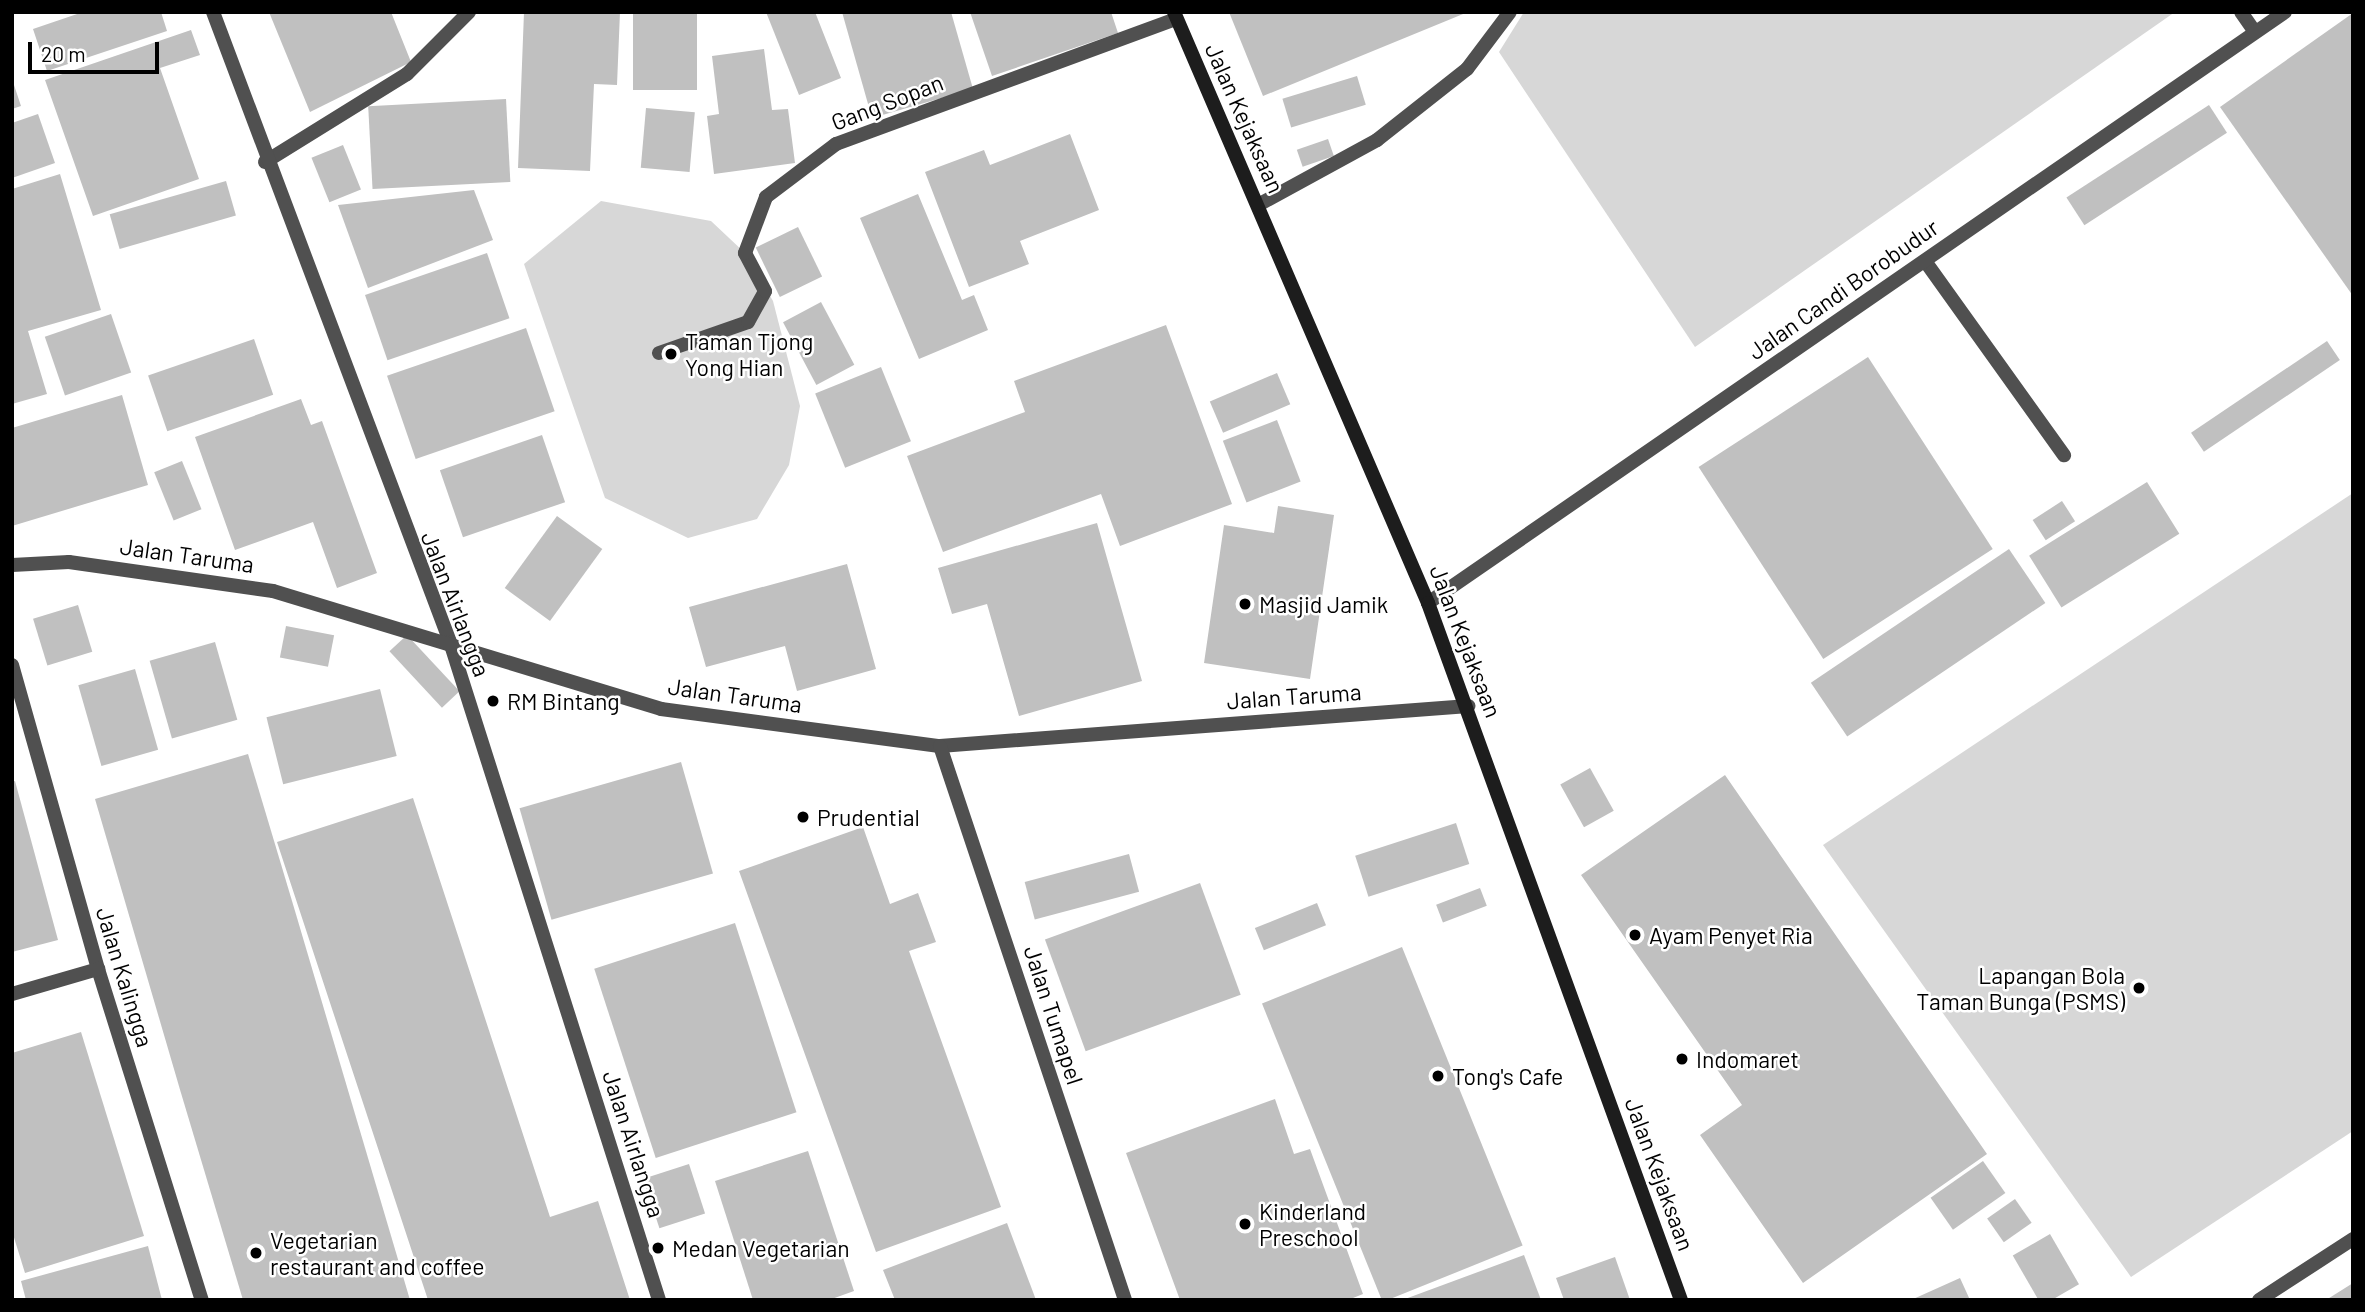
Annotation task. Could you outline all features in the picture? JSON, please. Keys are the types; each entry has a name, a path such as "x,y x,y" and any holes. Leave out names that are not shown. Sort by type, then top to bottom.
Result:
{"main road":[{"name":"Jalan Kejaksaan","path":"1175,16 1428,603 1468,706 1681,1300"}],"street":[{"name":"Jalan Airlangga","path":"213,12 264,162 450,642 659,1300"},
{"path":"264,162 407,74 469,12"},
{"path":"1258,205 1377,140 1467,69 1510,12"},
{"path":"2241,12 2255,32"},
{"name":"Jalan Candi Borobudur","path":"1428,603 2285,12"},
{"name":"Gang Sopan","path":"659,353 748,322 765,291 744,253 766,197 836,144 1175,16"},
{"path":"1925,261 2064,455"},
{"name":"Jalan Taruma","path":"12,565 69,562 273,591 450,642 661,709 940,746 1468,706"},
{"name":"Jalan Kalingga","path":"12,665 98,969 202,1300"},
{"name":"Jalan Tumapel","path":"940,746 1125,1300"},
{"path":"12,993 98,969"},
{"path":"2259,1300 2353,1239"}],"shaded area":[{"path":"1524,12 2175,12 1695,347 1499,52"},
{"name":"Taman Tjong Yong Hian","path":"601,201 711,221 745,253 773,301 800,406 789,465 757,519 688,538 605,498 524,264"},
{"name":"Lapangan Bola Taman Bunga (PSMS)","path":"2353,493 2353,1131 2131,1277 1823,845"}],"building":[{"path":"83,12 161,12 167,31 47,71 33,29"},
{"path":"269,12 391,12 411,62 310,112"},
{"path":"524,12 620,12 617,85 594,84 590,171 518,168"},
{"path":"633,12 697,12 697,90 633,90"},
{"path":"766,12 815,12 841,78 799,95"},
{"path":"842,12 951,12 973,89 872,118"},
{"path":"970,12 1111,12 1118,33 992,76"},
{"path":"1229,12 1468,12 1263,96"},
{"path":"2353,13 2353,296 2220,107"},
{"path":"191,30 200,55 160,68 199,179 93,216 45,80"},
{"path":"764,49 772,110 788,109 795,163 714,174 707,116 719,114 712,56"},
{"path":"1357,76 1366,105 1291,127 1282,99"},
{"path":"12,79 21,106 12,109"},
{"path":"506,99 510,182 373,189 368,106"},
{"path":"2209,105 2227,133 2084,225 2066,198"},
{"path":"646,108 695,112 690,172 641,168"},
{"path":"38,114 55,163 12,178 12,123"},
{"path":"1070,134 1099,210 1020,241 1029,264 969,287 925,172 984,150 990,165"},
{"path":"1328,139 1334,156 1303,167 1297,150"},
{"path":"343,145 361,190 329,202 311,158"},
{"path":"60,174 101,310 28,331 47,394 12,404 12,189"},
{"path":"226,181 236,216 120,249 110,214"},
{"path":"474,190 493,240 368,288 338,205"},
{"path":"918,194 962,300 974,295 988,330 919,359 860,218"},
{"path":"798,227 822,276 780,297 756,248"},
{"path":"487,253 509,318 387,360 365,295"},
{"path":"821,302 854,365 816,385 783,322"},
{"path":"111,314 131,373 65,395 45,337"},
{"path":"1166,325 1232,504 1120,546 1101,494 943,552 907,456 1025,412 1014,381"},
{"path":"526,328 555,411 416,459 387,376"},
{"path":"254,339 273,395 167,431 148,375"},
{"path":"2327,341 2340,360 2204,452 2191,433"},
{"path":"1868,357 1993,549 1823,659 1699,467"},
{"path":"881,367 911,441 845,468 815,394"},
{"path":"1277,373 1290,404 1223,433 1210,402"},
{"path":"122,395 148,485 12,526 12,428"},
{"path":"301,399 311,425 322,421 377,573 337,588 313,522 235,550 195,437"},
{"path":"1277,420 1301,482 1247,502 1223,441"},
{"path":"542,435 565,502 463,537 440,470"},
{"path":"182,461 201,509 174,520 154,472"},
{"path":"2147,482 2179,534 2061,607 2029,556"},
{"path":"2062,501 2075,521 2046,540 2033,520"},
{"path":"1278,506 1334,515 1310,679 1204,663 1224,525 1274,533"},
{"path":"557,516 602,549 550,621 505,588"},
{"path":"1097,523 1142,681 1019,716 987,604 952,614 938,568"},
{"path":"2009,549 2045,603 1847,737 1811,683"},
{"path":"847,564 876,669 797,691 785,646 706,667 689,607"},
{"path":"78,605 92,652 47,666 33,619"},
{"path":"286,626 334,635 328,667 280,657"},
{"path":"407,635 460,691 442,708 389,651"},
{"path":"215,642 237,720 172,739 150,661"},
{"path":"135,669 158,750 101,766 78,685"},
{"path":"380,689 397,756 283,784 266,717"},
{"path":"248,754 410,1300 243,1300 181,1093 95,799"},
{"path":"681,762 713,874 551,920 520,808"},
{"path":"1590,768 1614,811 1584,827 1560,784"},
{"path":"1725,775 1987,1154 1803,1283 1700,1135 1742,1105 1581,875"},
{"path":"15,781 58,940 12,952 12,782"},
{"path":"413,798 550,1217 598,1201 630,1300 428,1300 277,842"},
{"path":"1456,823 1469,864 1368,897 1355,856"},
{"path":"863,827 890,904 918,893 936,942 909,951 1001,1207 876,1252 739,871"},
{"path":"1129,854 1139,892 1035,920 1025,882"},
{"path":"1200,883 1241,995 1086,1051 1045,939"},
{"path":"1480,888 1487,906 1443,923 1436,905"},
{"path":"1317,903 1326,925 1264,950 1255,928"},
{"path":"735,923 796,1112 656,1158 594,969"},
{"path":"1402,947 1523,1246 1388,1300 1382,1300 1262,1004"},
{"path":"81,1032 144,1236 25,1273 12,1231 12,1053"},
{"name":"Kinderland Preschool","path":"1275,1099 1294,1154 1310,1149 1363,1294 1348,1300 1180,1300 1126,1153"},
{"path":"808,1151 854,1291 829,1300 753,1300 715,1181"},
{"path":"1983,1161 2005,1193 1953,1230 1931,1198"},
{"path":"689,1164 705,1213 659,1228 643,1179"},
{"path":"2015,1199 2032,1223 2004,1242 1987,1219"},
{"path":"1007,1223 1036,1300 895,1300 883,1270"},
{"path":"2050,1234 2079,1284 2052,1300 2038,1300 2013,1256"},
{"path":"148,1246 162,1300 26,1300 21,1281"},
{"path":"1524,1255 1541,1300 1405,1300 1405,1299"},
{"path":"1615,1257 1630,1300 1564,1300 1556,1278"},
{"path":"1960,1278 1970,1300 1911,1300"},
{"path":"2353,1283 2353,1300 2326,1300"}],"place":[{"name":"Taman Tjong Yong Hian","path":"671,354"},
{"name":"Masjid Jamik","path":"1245,604"},
{"name":"RM Bintang","path":"493,701"},
{"name":"Prudential","path":"803,817"},
{"name":"Ayam Penyet Ria","path":"1635,935"},
{"name":"Lapangan Bola Taman Bunga (PSMS)","path":"2139,988"},
{"name":"Indomaret","path":"1682,1059"},
{"name":"Tong's Cafe","path":"1438,1076"},
{"name":"Kinderland Preschool","path":"1245,1224"},
{"name":"Medan Vegetarian","path":"658,1248"},
{"name":"Vegetarian restaurant and coffee","path":"256,1253"}]}
